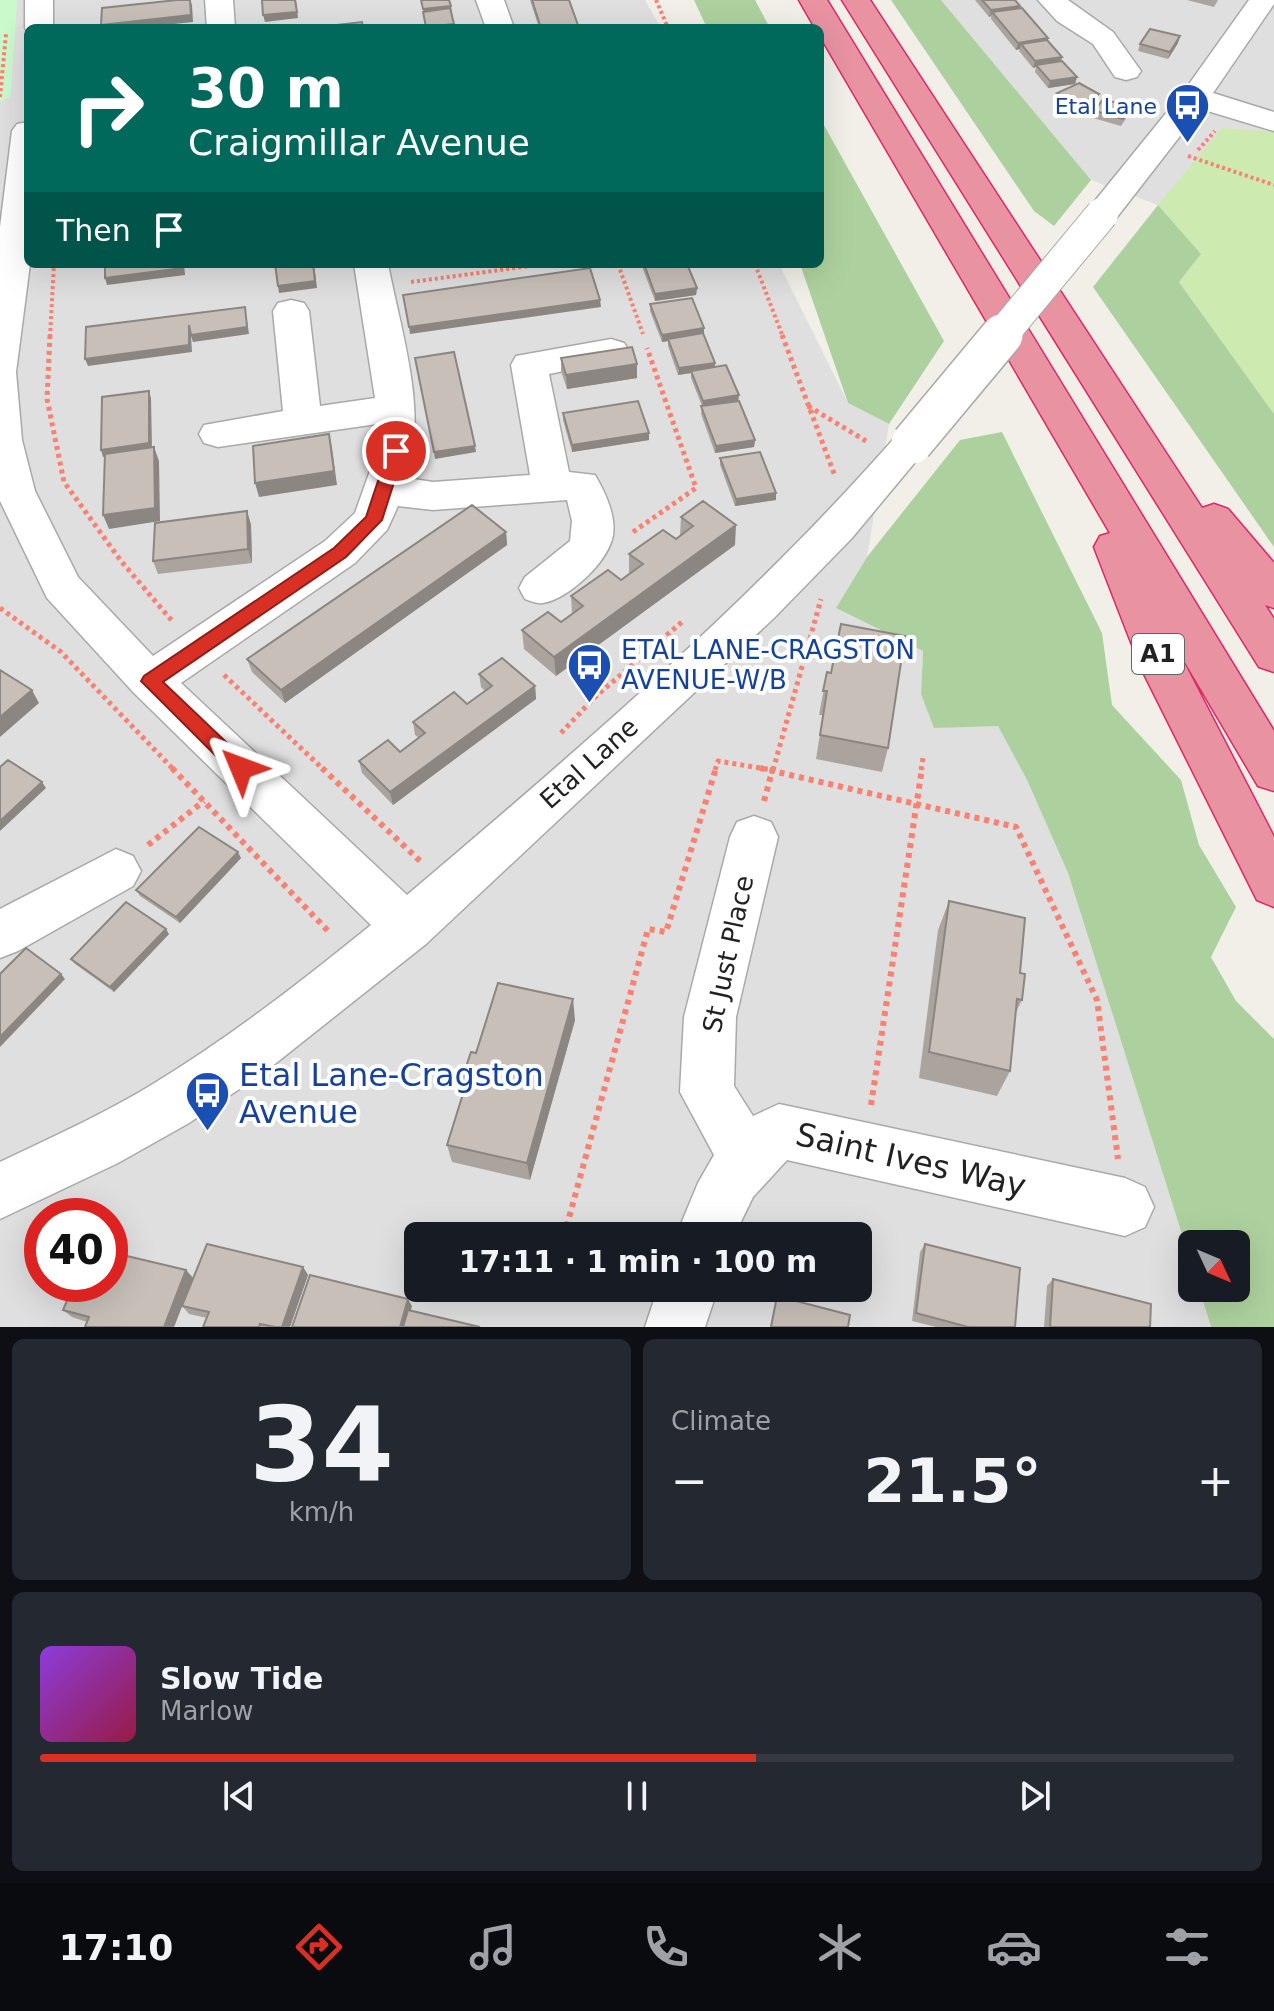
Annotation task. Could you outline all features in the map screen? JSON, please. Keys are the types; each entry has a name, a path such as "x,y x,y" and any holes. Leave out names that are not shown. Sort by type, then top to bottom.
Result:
{"highway":[{"name":"A1","path":"813,0 1274,772"},
{"path":"856,0 1274,655"},
{"path":"1118,409 1274,592"},
{"name":"A1","path":"1061,415 1163,668 1274,885"}],"street":[{"path":"39,0 39,24"},
{"path":"219,0 221,24"},
{"path":"490,0 499,24"},
{"path":"1052,0 1111,48 1126,71"},
{"name":"Etal Lane","path":"0,1191 75,1155 191,1092 318,1001 408,928 762,607 860,506 894,445 1102,214 1195,97 1263,0"},
{"path":"1091,29 1132,22"},
{"path":"1195,97 1274,122"},
{"path":"0,369 16,110"},
{"path":"150,681 340,552 373,520 396,451 396,408 373,275"},
{"path":"291,311 303,422"},
{"path":"540,588 586,553 594,521 567,486 529,365 611,351"},
{"path":"0,376 3,440 15,491 17,541 150,681 408,928"},
{"path":"218,434 396,408"},
{"path":"385,490 433,496 567,486"},
{"name":"St Just Place","path":"746,1156 707,1092 710,1017 754,837"},
{"path":"0,935 116,871"},
{"name":"Saint Ives Way","path":"710,1222 716,1203 746,1156 779,1131 1125,1207"},
{"path":"675,1327 683,1302"}],"path":[{"path":"656,0 666,24"},
{"path":"7,29 16,110"},
{"path":"1156,145 1274,185"},
{"path":"54,268 47,399 64,482 121,561 196,650 424,864 398,865 340,911 334,937 323,944"},
{"path":"373,275 482,268"},
{"path":"586,553 595,558 696,488 619,268"},
{"path":"756,268 840,487"},
{"path":"808,406 894,445"},
{"path":"754,837 822,598"},
{"path":"0,608 61,652 334,937"},
{"path":"555,739 594,698 685,620"},
{"path":"865,1150 923,758"},
{"path":"568,1222 648,929 666,932 718,761 773,770 1016,827 1097,1000 1125,1207"},
{"path":"116,871 204,801"}],"shaded area":[{"path":"17,0 645,0 659,24 24,24 24,268 781,268 848,403 889,424 867,557 836,608 923,651 921,694 973,724 998,726 1027,780 1068,873 1181,1230 1178,1230 1178,1302 1203,1302 1211,1327 0,1327 0,102 10,96"},
{"path":"941,0 1274,0 1274,414 1201,254 1158,205 1091,180"}],"green space":[{"path":"0,0 17,0 10,96 0,102"},
{"path":"694,0 755,0 768,24 705,24"},
{"path":"891,0 941,0 1091,180 1054,226 1034,211"},
{"path":"824,125 944,341 889,424 848,403 801,268 824,268"},
{"path":"1222,128 1274,132 1274,414 1179,282 1201,254 1158,205"},
{"path":"1158,205 1201,254 1179,282 1274,414 1274,547 1093,287"},
{"path":"1002,432 1102,633 1112,705 1181,780 1199,845 1236,907 1211,957 1236,1001 1274,1039 1274,1327 1211,1327 1203,1302 1250,1302 1250,1230 1181,1230 1068,873 1027,780 998,726 934,728 921,694 923,651 836,608 867,557 960,440"}],"building":[{"path":"190,0 191,15 101,24 102,8"},
{"path":"262,0 295,0 297,12 263,15"},
{"path":"421,0 449,0 451,6 423,9"},
{"path":"532,0 569,0 578,24 540,24"},
{"path":"982,0 1015,0 1020,6 991,10"},
{"path":"450,8 454,24 425,24 423,12"},
{"path":"1022,8 1048,38 1018,43 992,12"},
{"path":"1150,29 1180,36 1170,52 1140,44"},
{"path":"1047,40 1062,57 1035,61 1021,44"},
{"path":"1062,61 1077,77 1050,81 1036,65"},
{"path":"1079,83 1099,94 1077,105 1057,93"},
{"path":"1103,99 1131,107 1123,119 1095,111"},
{"path":"105,268 183,268 105,278"},
{"path":"276,268 313,268 315,281 278,286"},
{"path":"590,268 600,300 409,327 403,295"},
{"path":"645,268 689,268 697,288 655,294"},
{"path":"692,298 704,328 662,335 650,304"},
{"path":"245,307 247,327 191,335 189,325 189,345 85,359 86,327"},
{"path":"703,333 715,363 679,368 668,339"},
{"path":"632,347 637,364 566,375 561,358"},
{"path":"454,352 475,446 434,452 415,358"},
{"path":"726,365 739,395 703,401 691,371"},
{"path":"149,391 149,443 101,450 102,397"},
{"path":"638,401 649,433 572,445 563,413"},
{"path":"739,401 755,440 716,446 701,406"},
{"path":"329,434 334,471 255,483 253,446"},
{"path":"154,447 155,508 103,515 105,454"},
{"path":"760,452 776,493 736,499 720,458"},
{"path":"703,501 736,525 554,657 522,630 548,612 561,622 583,606 571,596 608,570 621,580 643,564 629,554 663,530 676,539 693,526 681,517"},
{"path":"472,505 506,532 281,690 247,659"},
{"path":"247,511 248,549 153,561 155,523"},
{"path":"841,624 905,636 888,748 820,735 827,691 823,691 827,672 831,673"},
{"path":"502,658 535,686 390,792 359,761 388,740 400,752 425,733 413,722 454,692 467,704 492,686 479,674"},
{"path":"0,670 32,690 0,717"},
{"path":"8,760 42,782 0,821 0,767"},
{"path":"199,827 238,852 176,917 136,890"},
{"path":"949,901 1025,918 1020,973 1025,974 1022,1000 1017,999 1010,1071 929,1052"},
{"path":"126,902 166,929 110,987 71,959"},
{"path":"26,948 61,974 0,1037 0,974"},
{"path":"498,983 573,999 527,1163 447,1145 467,1081 462,1079 471,1052 476,1053"},
{"path":"207,1244 303,1267 282,1327 260,1324 259,1327 203,1327 209,1312 182,1306"},
{"path":"925,1244 1020,1268 1015,1327 968,1327 916,1313"},
{"path":"128,1256 186,1270 164,1327 85,1327 89,1317 63,1310 66,1302 128,1302"},
{"path":"310,1275 404,1298 404,1302 407,1302 400,1327 292,1327"},
{"path":"1053,1279 1151,1304 1150,1327 1050,1327"},
{"path":"776,1302 800,1302 850,1315 848,1327 771,1327"},
{"path":"408,1310 480,1327 403,1327"}],"place":[{"name":"Etal Lane","path":"1188,145"},
{"name":"ETAL LANE-CRAGSTON AVENUE-W/B","path":"590,704"},
{"name":"Etal Lane-Cragston Avenue","path":"208,1132"}],"route":[{"path":"241,768 150,681 340,552 373,520 396,451"}]}
